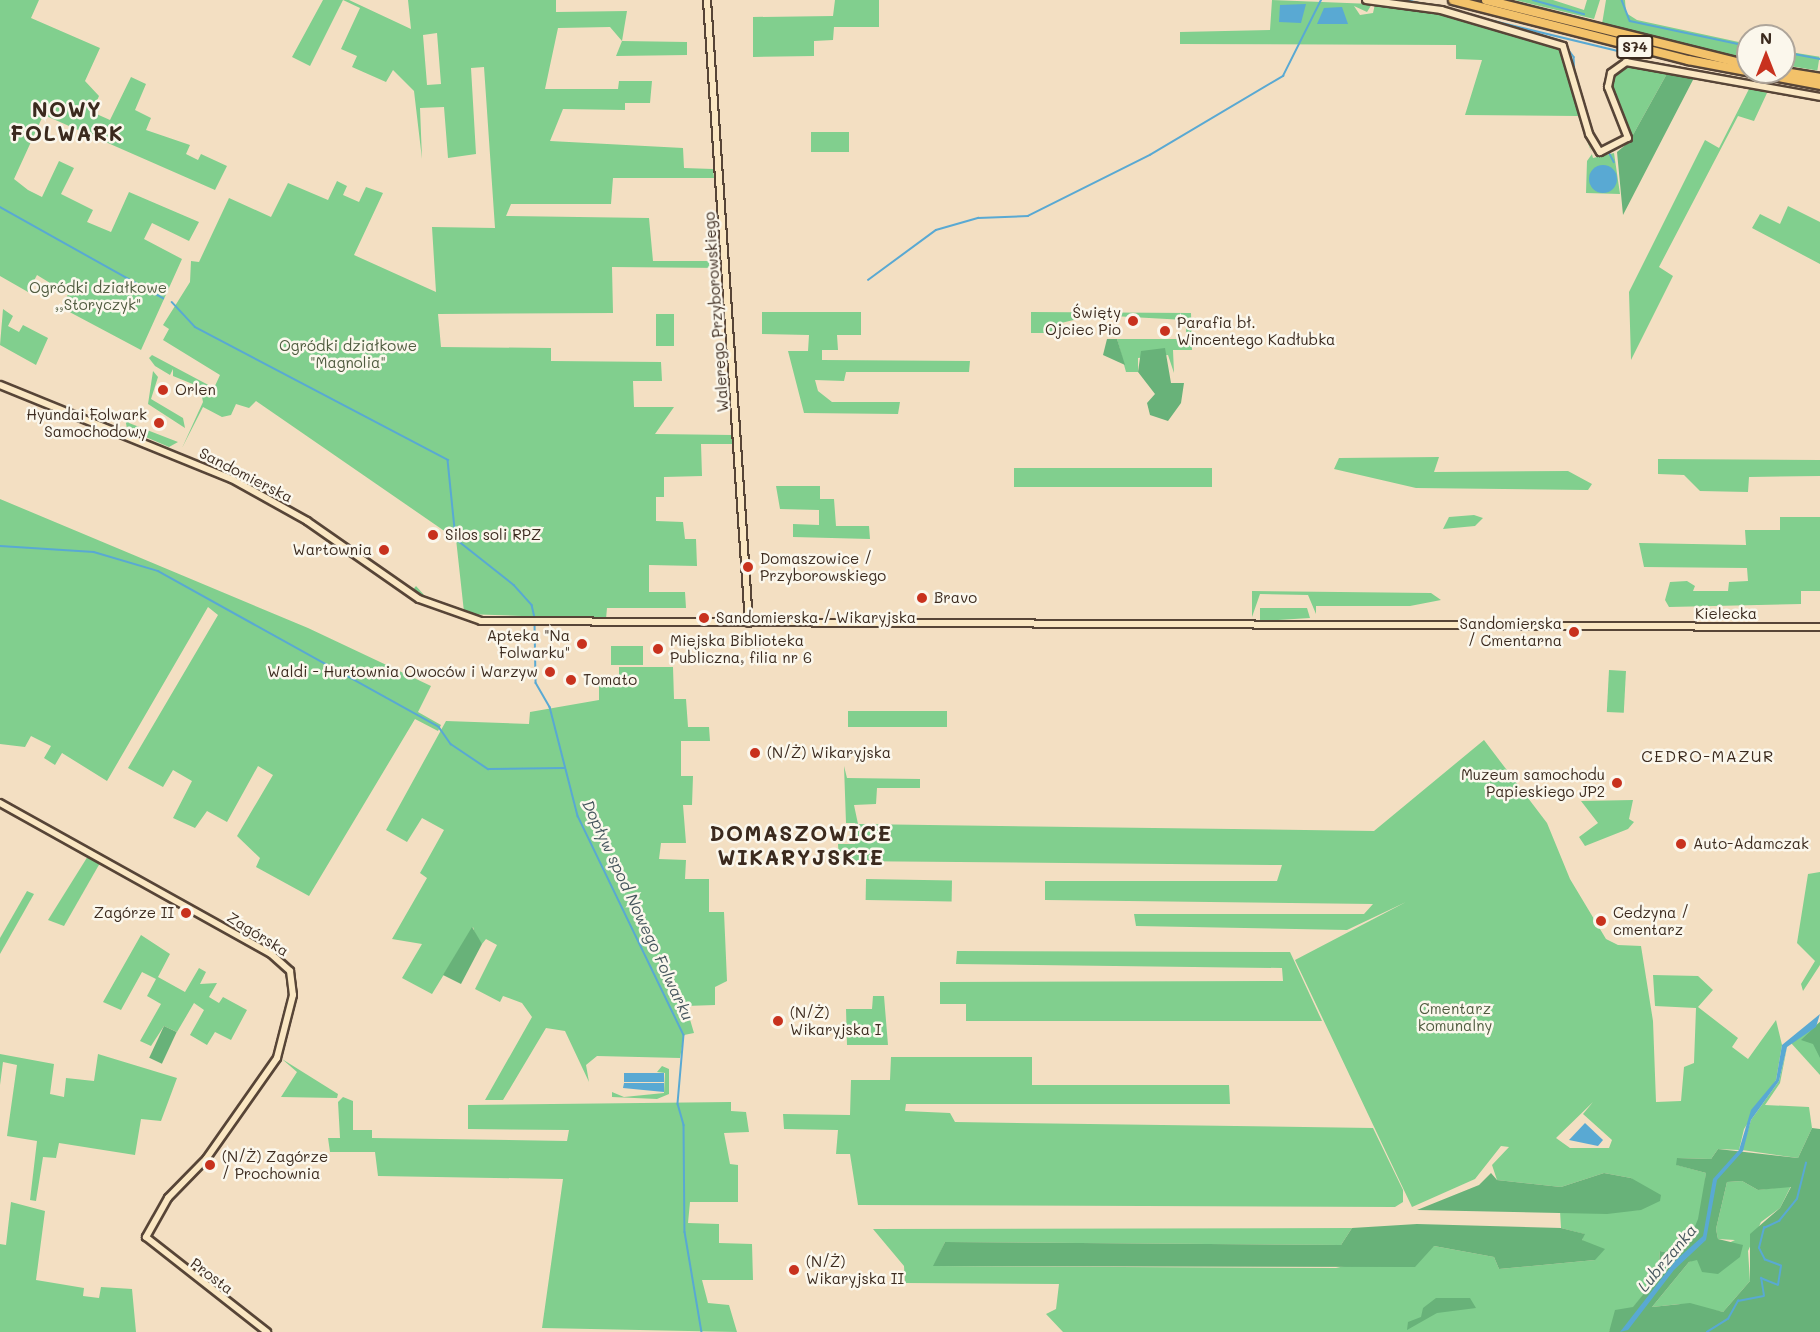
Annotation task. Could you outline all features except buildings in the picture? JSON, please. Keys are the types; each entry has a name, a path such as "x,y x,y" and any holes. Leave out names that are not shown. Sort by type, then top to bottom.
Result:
{"highway":[{"name":"S74","path":"1453,0 1679,58 1820,85"},
{"name":"S74","path":"1486,0 1736,62"},
{"path":"1796,74 1820,78"}],"street":[{"name":"Walerego Przyborowskiego","path":"707,0 749,623"},
{"path":"1366,0 1434,8 1563,46 1589,134 1600,152 1628,138 1608,87 1611,73 1626,62 1818,97"},
{"name":"Sandomierska","path":"0,385 247,486 415,597 466,618 535,623 749,623"},
{"name":"Kielecka","path":"749,623 1820,627"},
{"name":"Zagórska","path":"0,803 275,956 293,977 277,1058 207,1159 168,1198 146,1238"},
{"name":"Prosta","path":"146,1238 267,1332"}],"green space":[{"name":"Ogródki działkowe ,,Storyczyk\"","path":"0,0 39,0 31,18 100,48 85,81 99,96 92,112 110,120 131,77 146,84 135,110 151,118 146,130 190,145 186,154 198,160 201,154 227,166 215,190 44,115 41,120 14,179 28,190 42,197 59,161 74,168 61,194 93,210 87,222 111,232 129,192 199,222 189,241 152,223 144,239 182,259 141,350 62,308 68,294 37,275 28,292 0,276"},
{"path":"323,0 343,0 310,66 292,57"},
{"name":"Ogródki działkowe \"Magnolia\"","path":"343,0 349,0 411,29 408,0 556,0 556,12 627,11 622,41 610,27 558,28 545,89 618,89 619,81 652,81 650,103 625,103 625,110 563,109 550,141 683,148 684,168 713,169 714,178 613,178 611,204 511,204 506,216 649,218 653,261 722,261 722,268 612,267 613,313 438,314 441,347 551,348 551,361 661,362 662,381 633,381 634,407 674,407 655,434 732,435 733,444 701,444 702,476 664,477 664,497 656,497 656,521 683,522 685,539 696,539 697,566 649,565 649,592 685,592 686,608 607,608 606,619 464,614 412,591 416,586 425,596 464,612 456,539 256,401 249,408 236,404 231,415 222,417 203,407 182,448 203,402 200,387 173,376 173,369 170,375 155,366 149,358 152,355 214,388 220,375 163,340 169,329 163,325 190,282 191,261 199,262 229,198 271,217 288,183 328,200 337,181 347,186 343,195 359,202 366,187 383,193 354,255 436,292 432,227 495,228 484,67 471,68 476,154 448,158 444,107 420,108 422,159 414,91 393,70 386,82 352,67 357,56 341,49 360,8","holes":["437,33 441,84 427,85 423,35"]},
{"path":"835,0 879,0 879,27 834,27 833,40 814,41 814,56 753,57 753,17 833,16"},
{"path":"1272,0 1372,4 1367,12 1354,6 1360,15 1373,13 1375,4 1431,10 1562,48 1591,153 1578,116 1465,115 1482,60 1456,59 1456,45 1180,44 1180,32 1270,30"},
{"path":"1515,0 1553,0 1584,10 1587,0 1600,0 1594,19"},
{"path":"1606,0 1625,0 1626,13 1637,20 1736,41 1736,56 1602,24"},
{"path":"622,41 687,42 687,55 616,56"},
{"path":"1796,53 1820,57 1817,70 1796,67"},
{"path":"1629,64 1669,70 1629,142 1630,131 1610,86 1613,75"},
{"path":"1669,70 1695,76 1623,215 1617,152 1629,142"},
{"path":"1750,87 1767,93 1754,121 1738,116 1659,267 1673,276 1631,360 1629,292 1705,140 1719,148"},
{"path":"811,132 849,132 849,152 811,152"},
{"path":"1614,153 1620,194 1586,193 1587,161 1592,154 1593,158"},
{"path":"1788,206 1820,222 1820,264 1752,228 1760,214 1780,224"},
{"path":"3,309 13,316 8,326 19,332 23,325 48,338 36,365 0,345"},
{"path":"762,312 861,312 861,335 837,335 838,350 822,350 822,360 970,361 969,372 846,372 844,381 815,380 818,391 832,402 900,402 898,414 804,413 788,351 808,351 809,335 762,334"},
{"path":"1031,312 1191,313 1192,350 1173,350 1174,373 1168,355 1138,358 1138,372 1126,372 1117,339 1187,339 1185,320 1095,315 1061,323 1057,333 1031,333"},
{"path":"656,314 674,314 674,346 656,346"},
{"path":"1107,339 1117,339 1125,365 1103,355"},
{"path":"1165,348 1171,383 1184,383 1181,403 1168,421 1150,415 1147,403 1155,394 1138,372 1141,351"},
{"path":"153,371 158,377 151,399 183,418 185,428 148,404"},
{"path":"125,417 129,423 178,442 169,447 127,429"},
{"path":"1439,457 1434,472 1568,471 1592,484 1588,490 1416,488 1334,469 1339,458"},
{"path":"1658,459 1820,460 1820,476 1749,477 1748,492 1700,491 1684,475 1658,474"},
{"path":"1014,468 1212,468 1212,487 1014,487"},
{"path":"776,486 820,486 820,499 834,499 836,526 869,526 870,539 793,537 793,524 819,525 819,510 780,509"},
{"path":"0,499 308,628 431,686 418,712 441,725 438,731 415,719 309,896 256,867 260,858 237,836 273,775 258,766 227,822 207,811 195,828 173,818 192,781 173,770 163,787 128,768 218,615 208,607 107,781 62,753 55,765 44,758 51,746 31,736 25,747 0,744"},
{"path":"1474,515 1483,518 1475,526 1443,529 1449,517"},
{"path":"1780,517 1820,517 1820,591 1801,591 1801,604 1669,607 1665,600 1670,582 1687,581 1695,586 1693,591 1728,591 1729,582 1748,581 1747,568 1644,567 1639,543 1746,545 1745,530 1780,530"},
{"path":"1252,591 1431,593 1441,600 1410,606 1316,606 1316,614 1308,595 1260,594 1252,617"},
{"path":"1260,608 1307,608 1310,618 1260,621"},
{"path":"611,646 643,646 643,665 611,665"},
{"path":"619,667 673,667 674,699 686,699 688,727 709,727 710,741 681,741 681,776 693,776 692,805 683,805 686,843 661,843 659,859 686,860 685,879 709,879 709,912 724,912 727,981 715,987 715,1005 686,1006 694,1033 684,1035 680,1058 597,1056 586,1065 589,1082 565,1031 546,1028 503,1100 485,1100 532,1017 522,1003 503,996 500,1002 475,989 497,945 486,939 482,944 477,942 473,927 432,994 402,978 422,944 392,939 427,878 420,873 444,830 422,818 407,842 386,830 446,721 529,724 530,712 599,700 599,683 619,683"},
{"path":"1609,670 1626,671 1624,713 1607,712"},
{"path":"848,711 947,711 947,727 848,727"},
{"name":"Cmentarz komunalny","path":"1484,740 1547,823 1570,879 1606,939 1618,945 1641,946 1653,1021 1656,1102 1681,1101 1684,1067 1694,1063 1696,1008 1655,1006 1653,975 1698,976 1713,990 1698,1007 1738,1038 1732,1047 1748,1059 1776,1020 1782,1045 1776,1080 1744,1129 1739,1150 1718,1149 1711,1159 1677,1158 1677,1165 1706,1173 1699,1236 1672,1254 1660,1251 1658,1276 1633,1308 1617,1315 1609,1332 1063,1332 1046,1314 1056,1309 1059,1284 905,1283 904,1266 873,1229 1352,1228 1341,1245 945,1242 934,1266 1336,1268 1434,1246 1494,1257 1499,1269 1595,1260 1582,1240 1584,1234 1561,1228 1560,1211 1641,1210 1640,1187 1631,1178 1604,1173 1561,1187 1497,1180 1492,1165 1509,1147 1501,1146 1475,1179 1412,1207 1295,960 1406,902 1347,930 1136,926 1134,914 1364,914 1373,904 1045,900 1045,881 1277,881 1282,865 839,861 838,844 855,844 855,823 846,823 844,766 847,778 920,779 920,788 877,788 876,804 854,805 858,824 1374,831","holes":["1593,1102 1583,1114 1612,1140 1609,1148 1570,1148 1556,1138"]},
{"path":"1633,800 1629,819 1634,822 1628,829 1585,846 1579,837 1598,823 1581,801"},
{"path":"88,856 100,863 64,926 48,920"},
{"path":"1820,872 1820,965 1803,991 1801,984 1815,961 1797,943 1808,874"},
{"path":"866,879 952,881 952,901 866,900"},
{"path":"27,891 34,894 0,954 0,938"},
{"path":"472,927 482,944 461,984 443,975"},
{"path":"141,935 170,954 158,977 185,992 199,968 206,972 200,984 217,983 209,997 219,1003 223,997 247,1010 231,1040 215,1032 207,1045 190,1035 204,1010 194,1003 177,1032 164,1026 151,1046 140,1041 161,1004 147,996 156,979 142,972 121,1010 103,1002"},
{"path":"957,951 1290,952 1322,1021 966,1021 966,1004 940,1004 940,982 1283,981 1282,968 956,964"},
{"path":"873,996 884,996 888,1045 847,1045 846,1009 872,1009"},
{"path":"1820,1022 1820,1075 1791,1043"},
{"path":"1820,1022 1820,1058 1813,1044 1801,1040"},
{"path":"164,1026 177,1032 162,1064 149,1058"},
{"path":"1787,1047 1780,1083 1765,1105 1809,1107 1812,1128 1798,1158 1742,1150 1751,1120 1779,1081"},
{"path":"0,1054 54,1064 50,1094 64,1097 66,1078 94,1081 98,1054 177,1078 161,1121 141,1119 135,1155 59,1143 56,1158 43,1157 36,1201 30,1200 37,1141 7,1136 17,1065 3,1062 0,1085"},
{"path":"891,1057 1032,1057 1032,1085 1229,1085 1230,1104 906,1104 905,1111 950,1113 955,1122 1373,1128 1403,1190 1403,1202 1395,1207 858,1205 850,1154 836,1154 838,1130 784,1129 783,1114 850,1115 851,1080 890,1080"},
{"path":"282,1059 338,1094 337,1098 281,1097 297,1072"},
{"path":"662,1066 669,1069 669,1094 657,1099 612,1097 612,1092 624,1097 664,1093 665,1073 657,1072"},
{"path":"343,1097 353,1101 353,1130 372,1130 372,1138 567,1141 569,1130 468,1129 468,1105 731,1102 731,1111 746,1112 749,1132 724,1133 730,1164 738,1165 738,1202 690,1202 688,1223 719,1224 719,1243 752,1244 753,1280 702,1280 708,1303 729,1305 737,1332 542,1328 563,1179 378,1176 375,1152 330,1152 328,1138 340,1138 338,1102"},
{"path":"1812,1128 1820,1129 1820,1332 1609,1332 1615,1310 1633,1307 1658,1276 1660,1251 1673,1254 1688,1243 1698,1219 1706,1173 1676,1165 1677,1158 1711,1159 1718,1149 1798,1158","holes":["1742,1181 1758,1190 1791,1187 1780,1208 1750,1234 1750,1281 1723,1312 1690,1303 1652,1307 1689,1262 1697,1260 1702,1272 1718,1274 1740,1257 1743,1245 1718,1239 1716,1229 1727,1182"]},
{"path":"1491,1173 1497,1180 1561,1187 1604,1173 1631,1178 1661,1195 1660,1201 1641,1210 1607,1214 1417,1210 1479,1185"},
{"path":"1742,1181 1758,1190 1791,1186 1780,1208 1761,1222 1748,1251 1750,1281 1723,1312 1680,1304 1652,1307 1689,1262 1735,1240 1718,1239 1716,1229 1727,1182"},
{"path":"11,1202 45,1211 36,1280 84,1288 83,1296 99,1298 101,1287 132,1289 136,1332 0,1332 0,1244 6,1245"},
{"path":"1417,1224 1561,1228 1585,1234 1582,1240 1605,1249 1595,1260 1499,1269 1494,1257 1434,1246 1415,1267 933,1266 945,1242 1341,1245 1352,1228"},
{"path":"1436,1298 1470,1298 1476,1308 1437,1313 1407,1330 1408,1322 1421,1317 1423,1308"}],"water":[{"path":"1306,4 1301,23 1279,22 1280,5"},
{"path":"1342,7 1348,24 1317,24 1324,8"},
{"path":"1603,165 1613,169 1617,179 1613,189 1603,193 1593,189 1589,179 1593,169"},
{"path":"1820,1014 1816,1027 1787,1047 1779,1081 1751,1120 1743,1151 1717,1180 1706,1240 1674,1270 1628,1330 1620,1332 1676,1260 1703,1236 1713,1179 1739,1150 1751,1110 1776,1080 1782,1045"},
{"path":"624,1073 664,1073 664,1082 624,1082"},
{"path":"624,1083 664,1083 664,1092 623,1088"},
{"path":"1585,1123 1603,1140 1598,1146 1569,1140"}],"waterway":[{"path":"868,280 936,230 978,218 1028,216 1150,155 1283,76 1321,0"},
{"path":"1391,0 1437,7"},
{"path":"1407,0 1638,56"},
{"path":"1533,0 1584,14"},
{"path":"1622,0 1630,21 1736,43"},
{"path":"1462,13 1562,41 1574,57 1575,75"},
{"path":"1796,54 1820,59"},
{"path":"1610,154 1614,162"},
{"name":"Dopływ spod Nowego Folwarku","path":"0,207 163,298"},
{"name":"Dopływ spod Nowego Folwarku","path":"172,302 195,327 448,460 456,539 514,585 532,605 535,618"},
{"path":"0,546 94,552 158,571 439,727 451,744 488,769 564,768"},
{"name":"Dopływ spod Nowego Folwarku","path":"535,623 536,683 550,707 578,816 684,1035 678,1104 684,1125 685,1232 702,1332"},
{"path":"1707,1332 1728,1319 1738,1301 1764,1296 1761,1278 1778,1285 1781,1266 1765,1260 1759,1248 1764,1228 1779,1221 1797,1199 1806,1163"}],"place":[{"name":"Święty Ojciec Pio","path":"1133,321"},
{"name":"Parafia bł. Wincentego Kadłubka","path":"1165,331"},
{"name":"Orlen","path":"163,390"},
{"name":"Hyundai Folwark Samochodowy","path":"159,423"},
{"name":"Silos soli RPZ","path":"433,535"},
{"name":"Wartownia","path":"384,550"},
{"name":"Domaszowice / Przyborowskiego","path":"748,567"},
{"name":"Bravo","path":"922,598"},
{"name":"Sandomierska / Wikaryjska","path":"704,618"},
{"name":"Sandomierska / Cmentarna","path":"1574,632"},
{"name":"Apteka \"Na Folwarku\"","path":"582,644"},
{"name":"Miejska Biblioteka Publiczna, filia nr 6","path":"658,649"},
{"name":"Waldi - Hurtownia Owoców i Warzyw","path":"550,672"},
{"name":"Tomato","path":"571,680"},
{"name":"(N/Ż) Wikaryjska","path":"755,753"},
{"name":"Muzeum samochodu Papieskiego JP2","path":"1617,783"},
{"name":"Auto-Adamczak","path":"1681,844"},
{"name":"Zagórze II","path":"186,913"},
{"name":"Cedzyna / cmentarz","path":"1601,921"},
{"name":"(N/Ż) Wikaryjska I","path":"778,1021"},
{"name":"(N/Ż) Zagórze / Prochownia","path":"210,1165"},
{"name":"(N/Ż) Wikaryjska II","path":"794,1270"}],"district":[{"name":"NOWY FOLWARK","path":"67,121"},
{"name":"CEDRO-MAZUR","path":"1708,756"},
{"name":"DOMASZOWICE WIKARYJSKIE","path":"801,845"}],"water label":[{"name":"Lubrzanka","path":"1667,1258"}]}
